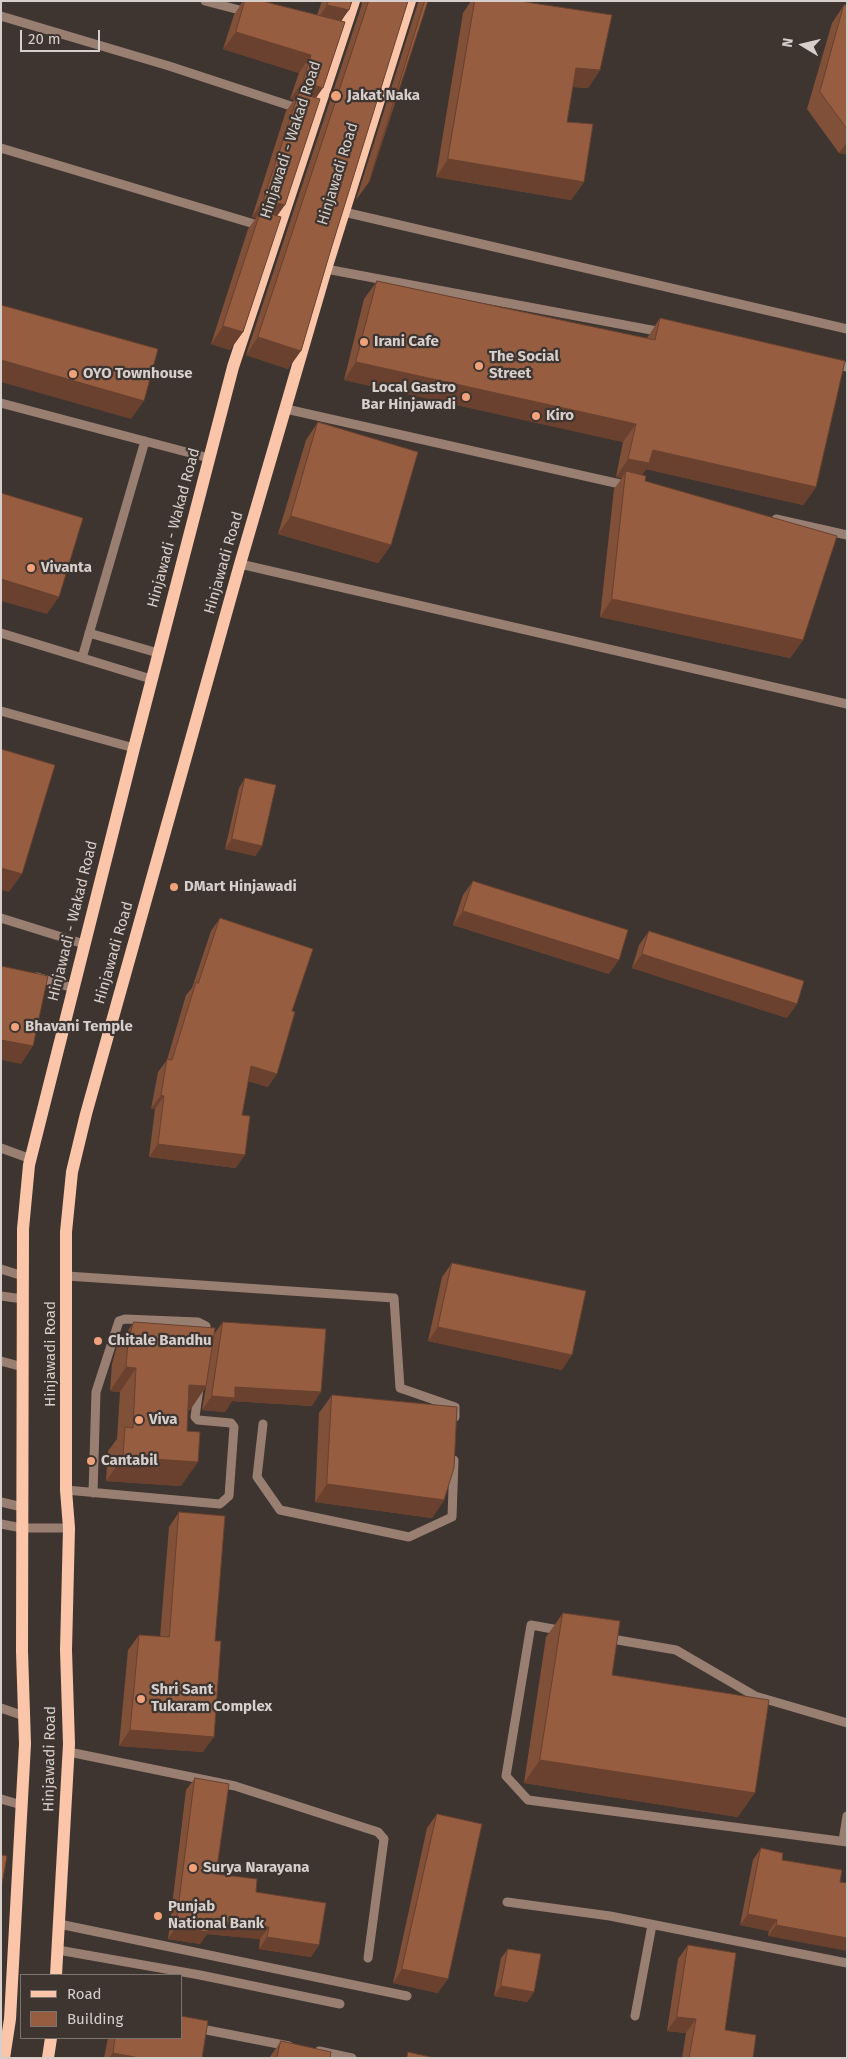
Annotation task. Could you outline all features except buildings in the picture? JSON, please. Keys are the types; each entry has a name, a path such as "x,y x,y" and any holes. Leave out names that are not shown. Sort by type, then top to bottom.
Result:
{"main road":[{"name":"Hinjawadi - Wakad Road","path":"4,2058 10,2019 25,1744 22,1528 23,1229 31,1159 151,679 233,367 317,114 338,35 354,1"},
{"name":"Hinjawadi Road","path":"56,1974 69,1752 66,1650 69,1528 66,1490 66,1232 72,1172 86,1114 240,564 326,269 410,1"},
{"path":"48,2058 51,2039"}],"street":[{"path":"205,1 260,15"},
{"path":"1,16 169,66 317,114"},
{"path":"1,148 278,231"},
{"path":"344,212 847,329"},
{"path":"326,269 672,334"},
{"path":"818,361 847,367"},
{"path":"1,403 209,458"},
{"path":"286,409 636,488"},
{"path":"82,658 145,441"},
{"path":"770,518 847,535"},
{"path":"240,564 847,704"},
{"path":"1,633 151,679"},
{"path":"90,633 158,653"},
{"path":"1,711 134,748"},
{"path":"1,918 84,944"},
{"path":"28,975 73,988"},
{"path":"1,1148 31,1159"},
{"path":"1,1269 23,1276"},
{"path":"67,1276 394,1298 400,1388 455,1406 454,1425"},
{"path":"1,1296 23,1299"},
{"path":"93,1493 96,1392 118,1321 198,1322 206,1326 205,1350"},
{"path":"1,1360 23,1367"},
{"path":"66,1490 220,1504 229,1496 234,1427 231,1423 198,1420 195,1417 201,1379"},
{"path":"263,1424 257,1477 280,1510 409,1537 452,1517 454,1453"},
{"path":"1,1502 22,1507"},
{"path":"1,1524 22,1528 69,1528"},
{"path":"570,1632 531,1625 506,1776 528,1800 845,1842 847,1816"},
{"path":"599,1637 676,1650 755,1696 847,1724"},
{"path":"1,1708 24,1716"},
{"path":"69,1752 235,1786 378,1832 384,1839 368,1958"},
{"path":"1,1799 22,1805"},
{"path":"507,1902 610,1916 847,1963"},
{"path":"59,1924 407,1996"},
{"path":"635,2016 652,1925"},
{"path":"58,1950 200,1975 340,2004"},
{"path":"182,2025 295,2047"},
{"path":"314,2050 352,2058"}],"place":[{"name":"Jakat Naka","path":"336,96"},
{"name":"Irani Cafe","path":"364,342"},
{"name":"The Social Street","path":"479,366"},
{"name":"OYO Townhouse","path":"73,374"},
{"name":"Local Gastro Bar Hinjawadi","path":"466,397"},
{"name":"Kiro","path":"536,416"},
{"name":"Vivanta","path":"31,568"},
{"name":"DMart Hinjawadi","path":"174,887"},
{"name":"Bhavani Temple","path":"15,1027"},
{"name":"Chitale Bandhu","path":"98,1341"},
{"name":"Viva","path":"139,1420"},
{"name":"Cantabil","path":"91,1461"},
{"name":"Shri Sant Tukaram Complex","path":"141,1699"},
{"name":"Surya Narayana","path":"193,1868"},
{"name":"Punjab National Bank","path":"158,1916"}]}
